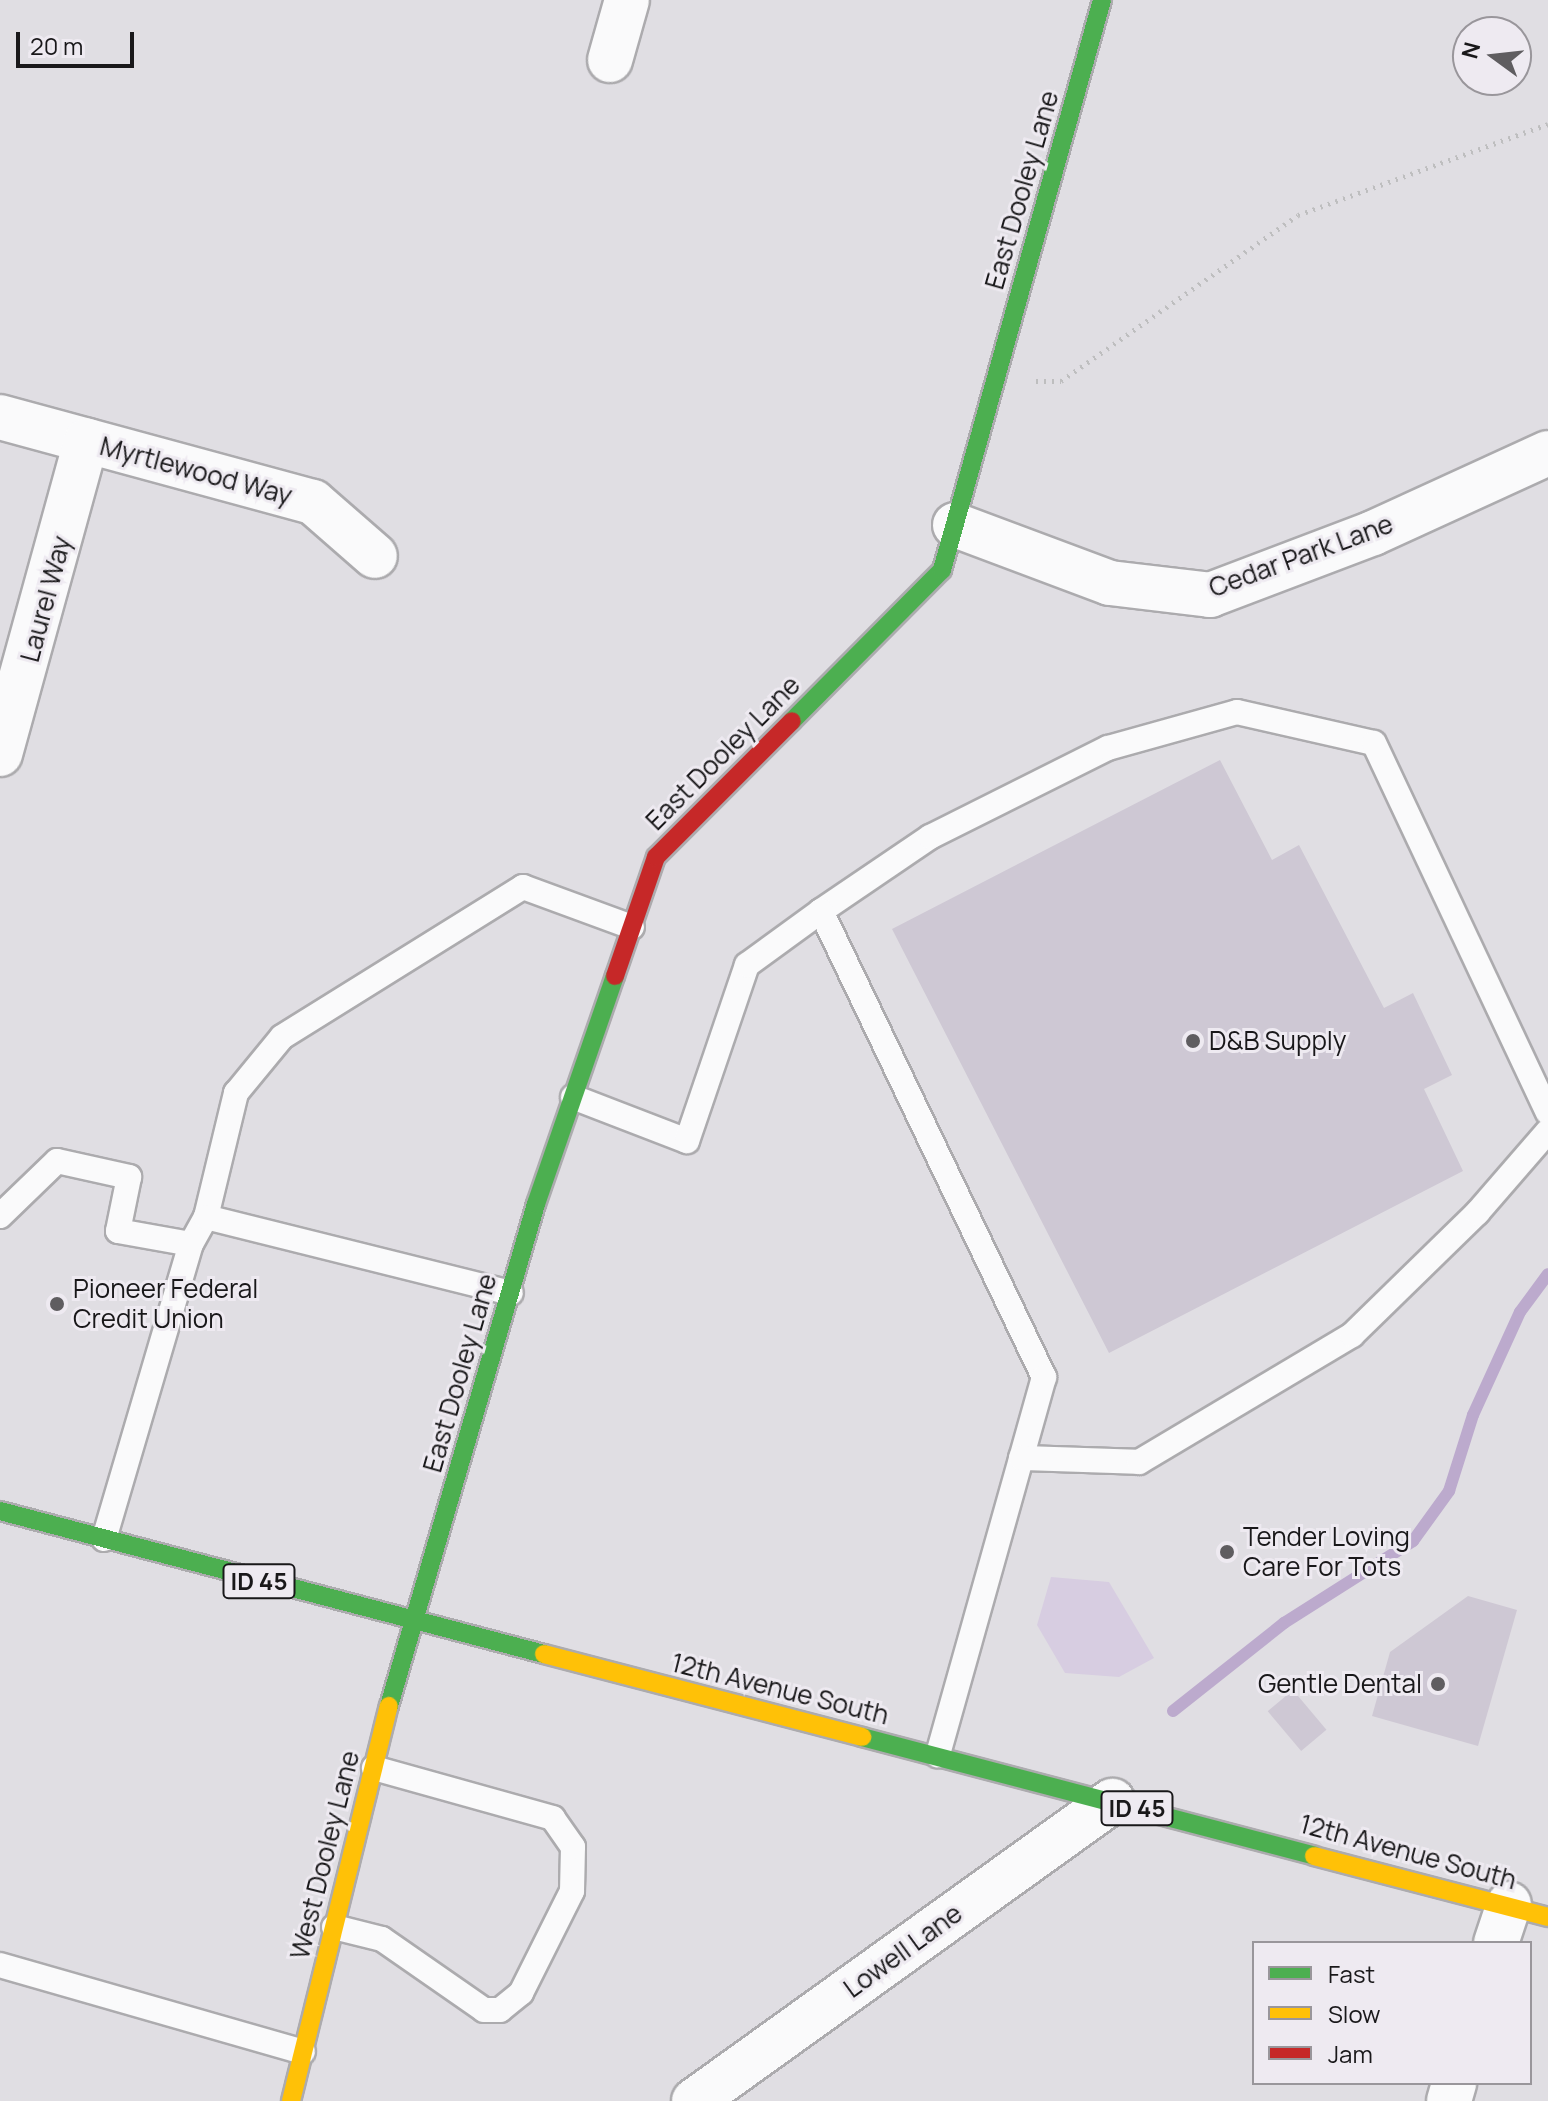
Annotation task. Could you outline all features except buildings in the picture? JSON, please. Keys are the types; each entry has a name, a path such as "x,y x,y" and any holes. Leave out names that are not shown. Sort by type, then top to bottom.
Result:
{"street":[{"path":"610,60 627,0"},
{"name":"East Dooley Lane","path":"414,1623 511,1293 573,1097 656,857 942,570 1102,0"},
{"name":"Myrtlewood Way","path":"0,417 313,502 375,556"},
{"name":"Laurel Way","path":"0,754 86,441"},
{"name":"Cedar Park Lane","path":"955,525 1110,583 1210,595 1373,533 1548,453"},
{"name":"12th Avenue South","path":"0,1511 414,1623 1112,1801 1518,1921"},
{"name":"West Dooley Lane","path":"291,2101 374,1768 414,1623"},
{"name":"Lowell Lane","path":"694,2101 1112,1801"}],"lane":[{"path":"573,1097 687,1141 747,965 930,837 1108,748 1237,712 1374,743 1548,1112"},
{"path":"104,1539 191,1244 206,1217 236,1093 282,1037 523,887 632,927"},
{"path":"821,911 1044,1377 938,1755"},
{"path":"1021,1458 1139,1462 1352,1335 1477,1213 1548,1131"},
{"path":"0,1216 57,1161 129,1177 118,1231 191,1244"},
{"path":"206,1217 511,1293"},
{"path":"334,1927 382,1939 484,2010 500,2010 521,1993 572,1891 573,1847 553,1818 374,1768"},
{"path":"0,1965 303,2052"}],"path":[{"path":"995,382 1061,381 1298,215 1548,124"}],"shaded area":[{"path":"1051,1577 1109,1582 1154,1658 1119,1677 1065,1673 1037,1625"}],"waterway":[{"path":"1173,1711 1284,1623 1413,1541 1449,1491 1473,1415 1520,1312 1548,1274"}],"traffic: fast":[{"path":"792,721 942,570 1102,0"},
{"path":"389,1706 536,1204 615,976"},
{"path":"0,1511 544,1654"},
{"path":"862,1737 1314,1856"}],"traffic: slow":[{"path":"544,1654 862,1737"},
{"path":"291,2101 389,1706"},
{"path":"1314,1856 1548,1917"}],"traffic: jam":[{"path":"615,976 656,857 792,721"}],"place":[{"name":"D&B Supply","path":"1193,1041"},
{"name":"Pioneer Federal Credit Union","path":"57,1304"},
{"name":"Tender Loving Care For Tots","path":"1227,1552"},
{"name":"Gentle Dental","path":"1438,1684"}]}
